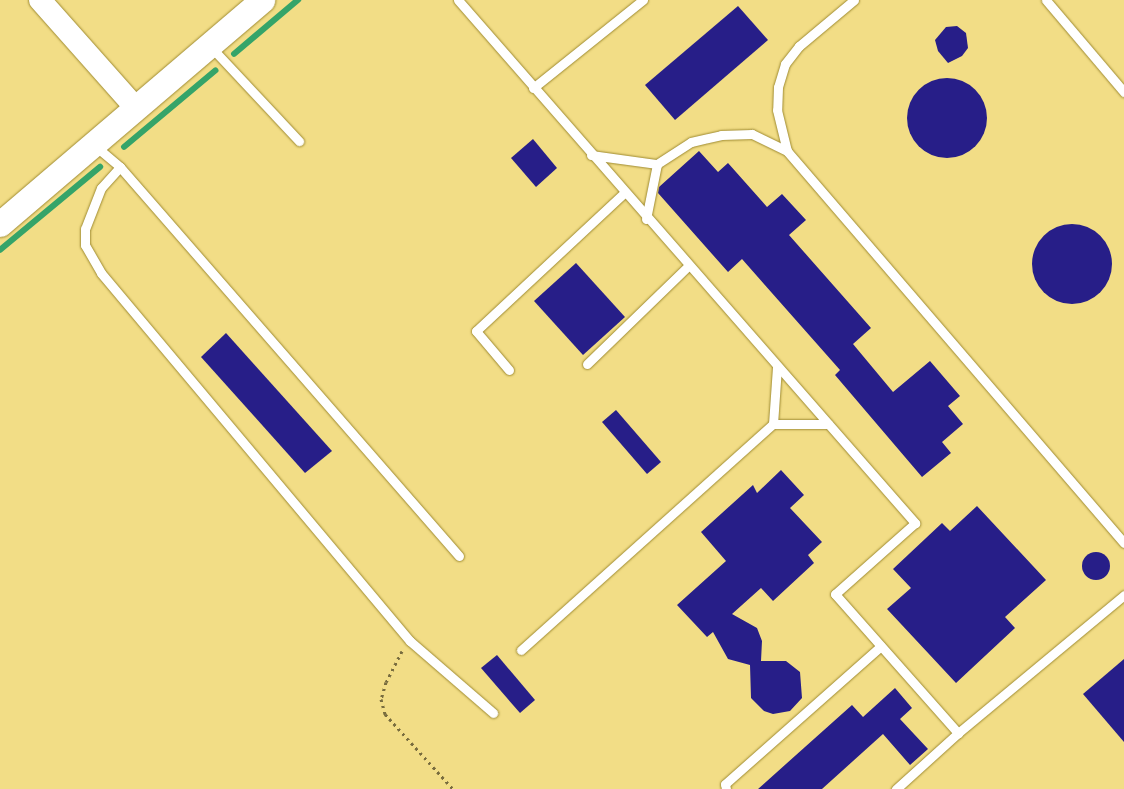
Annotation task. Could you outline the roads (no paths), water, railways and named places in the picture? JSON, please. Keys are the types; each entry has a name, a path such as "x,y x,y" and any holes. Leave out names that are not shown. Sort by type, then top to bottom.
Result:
{"main road":[{"path":"0,224 135,106 262,0"}],"street":[{"path":"40,0 135,106"}],"lane":[{"path":"458,0 646,219 915,523 835,594 958,733"},
{"path":"533,88 643,0"},
{"path":"787,151 777,110 778,87 785,64 799,46 854,0"},
{"path":"1046,0 1124,92"},
{"path":"209,45 299,141"},
{"path":"591,155 657,164 691,142 721,135 752,134 787,151 1124,542"},
{"path":"92,143 120,167 459,556"},
{"path":"646,219 657,164"},
{"path":"120,167 101,188 85,229 85,245 101,273 410,641 493,712"},
{"path":"509,370 476,331 624,193"},
{"path":"587,364 688,266"},
{"path":"774,424 777,367"},
{"path":"520,650 774,424 828,424"},
{"path":"896,789 958,733 1124,595"},
{"path":"726,789 725,784 881,646"}],"waterway":[{"path":"234,54 298,0"},
{"path":"124,147 215,71"},
{"path":"0,250 100,167"}]}
